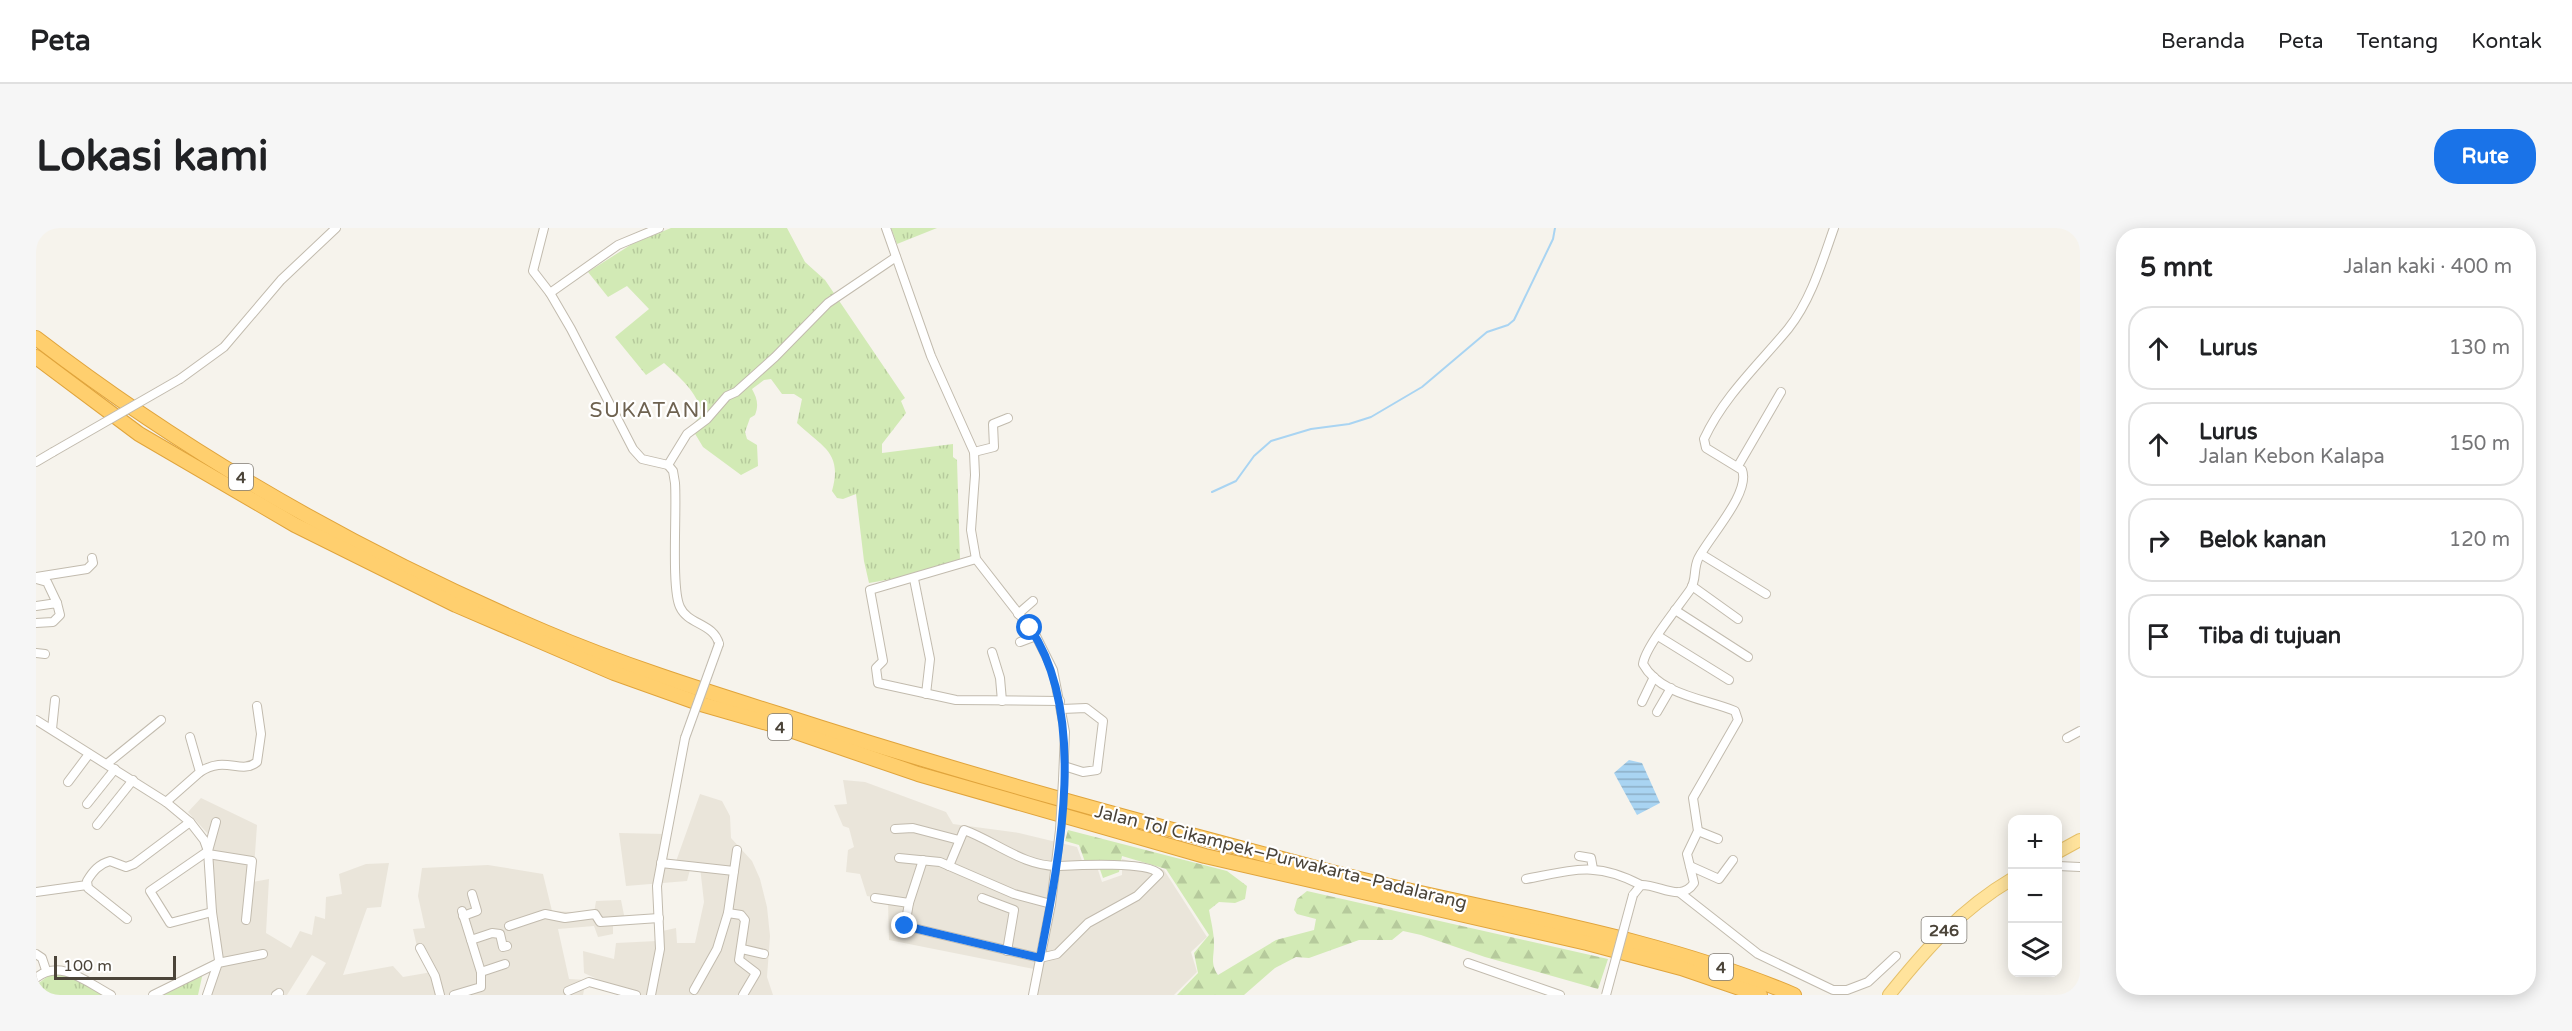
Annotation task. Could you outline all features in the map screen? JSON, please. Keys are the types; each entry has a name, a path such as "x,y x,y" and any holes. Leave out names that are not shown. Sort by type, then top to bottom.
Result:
{"highway":[{"name":"Jalan Tol Cikampek–Purwakarta–Padalarang","path":"36,338 157,427 266,493 460,593 545,632 624,663 921,761 1041,796 1377,884 1646,945 1748,976 1794,995"},
{"name":"Jalan Tol Cikampek–Purwakarta–Padalarang","path":"36,357 139,434 315,536 456,605 614,673 701,704 781,727 918,774 1194,852 1587,943 1681,968 1760,995"}],"main road":[{"path":"2062,850 2080,840"},
{"name":"246","path":"1889,995 1950,924 1981,898 2008,882"}],"street":[{"path":"36,462 180,379 224,347 281,280 336,228"},
{"path":"544,228 532,268 550,292 633,449 642,459 668,465 673,471 676,586 680,606 684,612 714,632 719,644 685,738 657,886 660,949 651,995"},
{"path":"550,292 618,245 659,228"},
{"path":"886,228 931,356 974,452 971,542 976,559 1036,636 1051,665 1061,705 1065,732 1060,830 1050,904 1033,995"},
{"path":"1526,879 1580,868 1617,873 1641,885 1679,892 1687,891 1694,883 1687,854 1698,831 1693,808 1694,794 1738,718 1735,711 1671,688 1654,677 1643,661 1692,586 1701,554 1740,490 1744,475 1738,466 1706,448 1704,439 1750,370 1789,328 1798,313 1834,228"},
{"path":"668,465 687,434 707,419 727,396 736,392 775,357 828,303 896,256"},
{"path":"1738,466 1781,392"},
{"path":"974,452 994,447 993,424 1008,418"},
{"path":"1701,554 1766,594"},
{"path":"36,578 87,569 93,563 92,558"},
{"path":"976,559 870,590 883,661 876,668 877,681 879,684 956,700 1002,701 1086,708 1103,721 1097,770 1083,772 1064,766"},
{"path":"36,578 44,578 47,582 60,615 58,620 36,623"},
{"path":"914,579 930,659 926,694"},
{"path":"1692,586 1738,619"},
{"path":"1018,614 1033,601"},
{"path":"36,606 57,603"},
{"path":"1675,610 1748,657"},
{"path":"1020,642 1036,636"},
{"path":"1658,636 1729,680"},
{"path":"992,652 1000,678 1002,701"},
{"path":"36,654 45,654"},
{"path":"1642,702 1654,677"},
{"path":"1657,712 1671,688"},
{"path":"52,729 56,700"},
{"path":"166,802 200,772 218,763 245,768 257,762 261,734 257,706"},
{"path":"36,720 89,754 108,763 166,802 190,822 204,840 208,852 212,912 219,952 218,963 207,995"},
{"path":"108,763 161,720"},
{"path":"2067,738 2080,731"},
{"path":"190,737 200,772"},
{"path":"68,782 89,754"},
{"path":"87,804 116,769"},
{"path":"97,825 132,780"},
{"path":"87,885 97,867 111,861 129,866 190,822"},
{"path":"212,912 170,923 150,891 208,852 216,822"},
{"path":"895,829 914,828 959,840"},
{"path":"923,861 904,923 907,927 1040,958 1057,954 1088,923 1137,896 1159,874 1152,869 1085,864 1056,866 1023,860 965,830 961,831 949,866"},
{"path":"1698,831 1718,839"},
{"path":"694,990 717,950 728,913 737,850"},
{"path":"208,852 252,861 246,920"},
{"path":"1579,856 1590,858 1593,869"},
{"path":"899,858 940,862 1014,894 1050,904"},
{"path":"1690,866 1717,879 1733,860"},
{"path":"661,863 734,871"},
{"path":"2062,866 2080,867"},
{"path":"36,892 87,885"},
{"path":"87,885 92,892 127,919"},
{"path":"1606,995 1633,895 1641,885"},
{"path":"1679,892 1758,954 1833,990 1847,990 1868,982 1896,956"},
{"path":"454,995 480,988 482,972 463,914 477,911 472,894"},
{"path":"875,898 909,903"},
{"path":"982,898 1014,910 1007,951"},
{"path":"728,913 741,915 745,920 740,963 756,973 744,995"},
{"path":"509,926 545,914 565,918 594,914 600,922 659,918"},
{"path":"471,940 498,933 503,947 507,946"},
{"path":"420,948 435,976 440,995"},
{"path":"742,950 764,954"},
{"path":"36,954 42,958 46,970"},
{"path":"153,995 218,963 263,954"},
{"path":"1468,963 1558,995"},
{"path":"482,972 505,964"},
{"path":"36,978 46,970 58,969 111,995"},
{"path":"568,991 588,982 636,995"}],"shaded area":[{"path":"843,780 865,782 946,812 953,824 1019,833 1077,847 1084,866 1096,864 1102,882 1122,875 1122,859 1164,870 1207,937 1191,952 1197,972 1174,995 1032,995 1034,969 889,940 888,900 867,896 860,874 846,872 848,850 854,847 849,828 843,826 834,805 847,804"},
{"path":"700,794 722,801 730,816 731,838 752,861 760,879 767,907 770,936 767,977 773,995 632,995 584,973 583,951 614,959 616,943 657,941 658,932 676,928 677,943 695,943 704,902 700,867 691,866 687,881 626,886 619,833 666,834 664,866 674,867"},
{"path":"201,798 257,825 253,882 269,879 266,933 291,948 300,931 312,935 315,916 325,919 326,897 342,894 339,874 366,864 389,863 381,907 367,908 343,975 393,966 403,977 432,972 418,951 413,929 425,928 418,896 422,868 488,865 543,874 552,911 594,913 596,901 621,900 626,925 613,926 613,934 598,937 594,926 558,929 569,979 586,980 583,995 306,995 326,963 312,955 287,995 210,995 219,959 211,852 208,834 188,812"}],"green space":[{"path":"671,228 787,228 805,262 825,280 905,398 901,401 906,413 882,444 882,453 953,444 953,457 957,460 960,560 904,577 869,583 856,494 843,499 837,498 832,491 835,467 828,451 797,423 802,399 794,394 782,394 771,379 764,380 752,389 757,408 745,432 747,439 757,445 758,466 741,475 703,447 691,427 702,414 700,406 687,386 664,363 646,375 615,337 649,309 627,286 608,297 588,272 632,244"},
{"path":"891,228 937,228 897,244"},
{"path":"1068,830 1227,871 1247,886 1245,899 1235,903 1219,902 1209,910 1214,940 1213,963 1218,975 1276,940 1314,930 1316,919 1297,914 1294,910 1297,899 1307,891 1608,959 1598,989 1403,931 1392,940 1359,940 1309,958 1296,957 1275,968 1244,995 1177,995 1198,973 1194,953 1209,935 1166,869 1122,856 1119,872 1103,878 1097,861 1085,862 1079,845 1065,841"},
{"path":"204,968 198,995 151,995"},
{"path":"55,971 67,974 105,995 36,995 36,985"}],"water":[{"path":"1629,760 1642,763 1660,803 1637,815 1614,773"}],"waterway":[{"path":"1212,492 1236,481 1254,456 1271,441 1311,429 1349,424 1371,417 1422,387 1487,332 1508,325 1514,320 1553,239 1555,228"}],"district":[{"name":"SUKATANI","path":"649,410"}],"route":[{"path":"905,926 1040,958 1056,866 1065,732 1053,670 1042,645 1030,628"}]}
